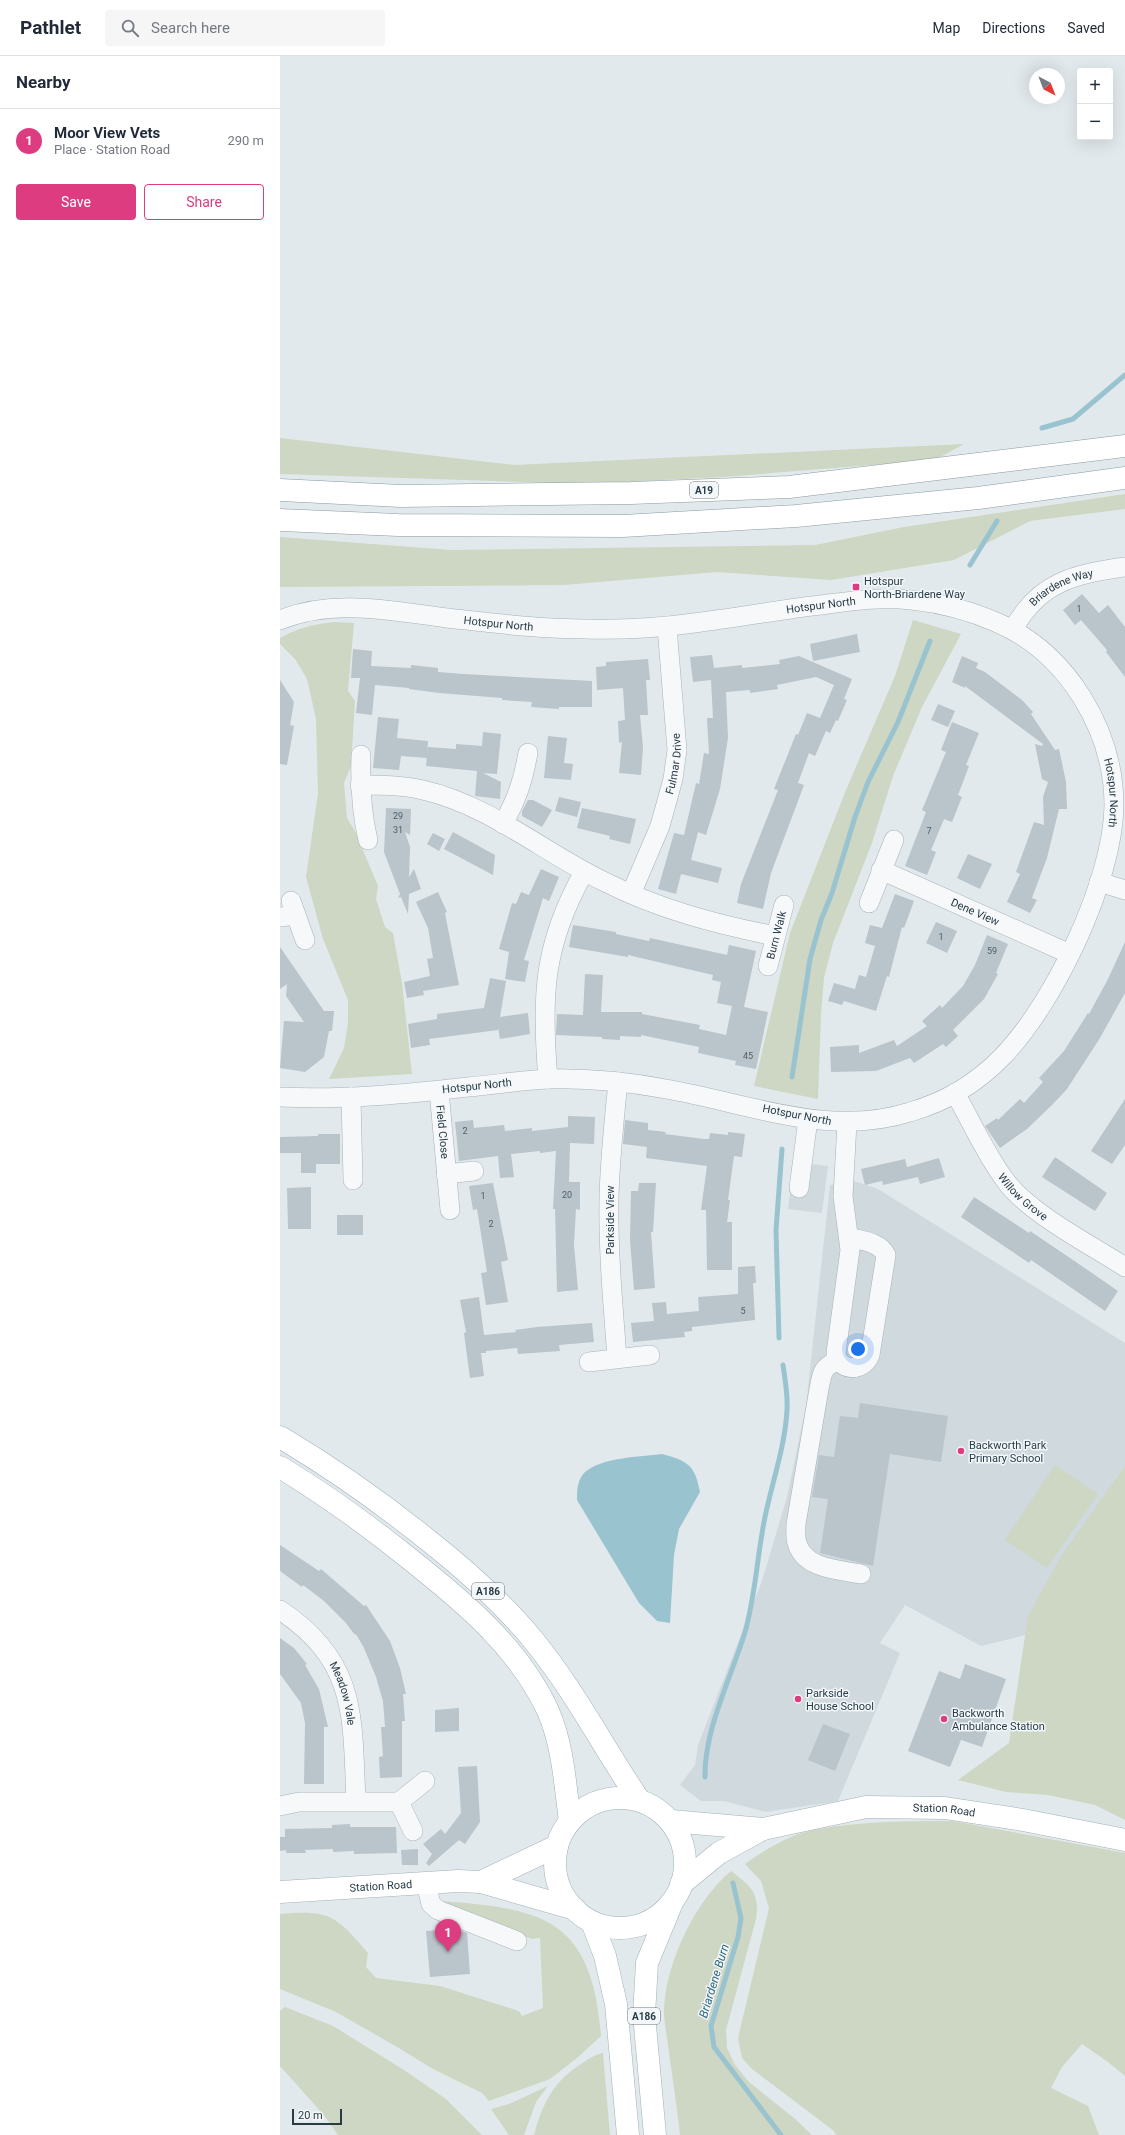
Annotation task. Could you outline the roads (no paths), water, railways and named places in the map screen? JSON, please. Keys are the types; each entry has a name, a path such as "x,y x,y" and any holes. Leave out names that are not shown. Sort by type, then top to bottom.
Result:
{"main road":[{"name":"A19","path":"280,490 402,496 631,493 789,487 1125,446"},
{"path":"280,520 398,525 623,526 812,514 978,498 1125,478"},
{"name":"A186","path":"280,1437 386,1507 489,1591 534,1641 549,1661 639,1800"},
{"name":"A186","path":"280,1467 353,1515 439,1582 485,1624 513,1655 533,1684 548,1712 562,1758 570,1821"},
{"name":"A186","path":"655,2135 644,2015 647,1963 677,1893 685,1858 681,1839 671,1821 661,1812 639,1800 608,1798 589,1805 570,1821 557,1846 555,1868 558,1885 565,1898 575,1909 592,1922 617,1927 631,1927 646,1923 658,1916 677,1893"},
{"name":"Station Road","path":"763,1829 866,1808 945,1808 1023,1820 1125,1840"},
{"path":"671,1821 763,1829"},
{"path":"677,1893 719,1853 763,1829"},
{"name":"Station Road","path":"481,1882 557,1846"},
{"name":"Station Road","path":"280,1892 458,1881 481,1882 575,1909"},
{"name":"A186","path":"592,1922 605,1956 616,2004 628,2135"}],"street":[{"name":"Briardene Way","path":"1013,630 1029,605 1054,586 1086,573 1125,567"},
{"name":"Hotspur North","path":"280,620 318,609 350,607 544,628 592,629 667,627 843,602 890,599 909,599 953,607 975,614 1013,630 1044,652 1068,677 1084,701 1104,744 1112,780 1113,821 1099,882 1070,954 1049,994 1019,1038 996,1063 978,1078 955,1093 911,1112 879,1120 846,1123 808,1119 668,1089 618,1082 548,1079 351,1097 280,1096"},
{"name":"Fulmar Drive","path":"631,894 660,826 673,779 676,743 667,627"},
{"path":"503,824 517,800 524,779 528,753"},
{"path":"362,754 360,785 363,821 368,840"},
{"path":"360,785 401,786 434,793 464,804 503,824 584,872 631,894 674,912 775,936"},
{"path":"869,903 894,840"},
{"name":"Dene View","path":"881,870 1070,954"},
{"path":"548,1079 545,994 548,965 561,915 584,872"},
{"path":"1099,882 1125,890"},
{"name":"Burn Walk","path":"768,966 784,905"},
{"path":"289,911 305,940"},
{"name":"Parkside View","path":"617,1358 610,1252 609,1198 618,1082"},
{"name":"Field Close","path":"439,1090 450,1210"},
{"name":"Willow Grove","path":"955,1093 1005,1180 1018,1196 1034,1209 1125,1267"},
{"path":"351,1097 352,1180"},
{"path":"799,1188 808,1119"},
{"path":"846,1123 843,1196 844,1213 850,1237 850,1250 836,1353 837,1361 841,1365 858,1367 867,1362 870,1355 886,1255 883,1249 879,1246 850,1237"},
{"name":"Field Close","path":"446,1174 474,1171"},
{"path":"589,1362 650,1355"},
{"path":"837,1361 827,1365 823,1372 819,1389 796,1524 796,1543 804,1556 818,1565 861,1574"},
{"name":"Meadow Vale","path":"280,1610 299,1623 325,1649 342,1678 352,1720 356,1801"},
{"path":"280,1806 299,1802 399,1802 425,1781"},
{"path":"399,1802 413,1831"},
{"path":"426,1883 431,1904 438,1910 517,1941"}],"water":[{"path":"662,1454 684,1462 693,1470 700,1492 679,1529 674,1555 670,1623 657,1621 639,1603 577,1500 577,1490 580,1479 584,1473 591,1468 610,1461"}],"waterway":[{"path":"1042,428 1073,419 1125,375"},
{"path":"970,565 997,521"},
{"path":"792,1077 810,959 821,920 832,893 855,817 868,782 898,722 930,641"},
{"path":"779,1338 776,1230 782,1149"},
{"path":"705,1777 709,1741 719,1704 745,1632 754,1592 764,1522 784,1438 787,1404 783,1365"},
{"name":"Briardene Burn","path":"733,1883 741,1918 738,1937 711,2026 714,2047 781,2135"}],"place":[{"name":"Hotspur North-Briardene Way","path":"856,587"},
{"name":"Backworth Park Primary School","path":"961,1451"},
{"name":"Parkside House School","path":"798,1699"},
{"name":"Backworth Ambulance Station","path":"944,1719"},
{"name":"Moor View Vets","path":"448,1952"}]}
